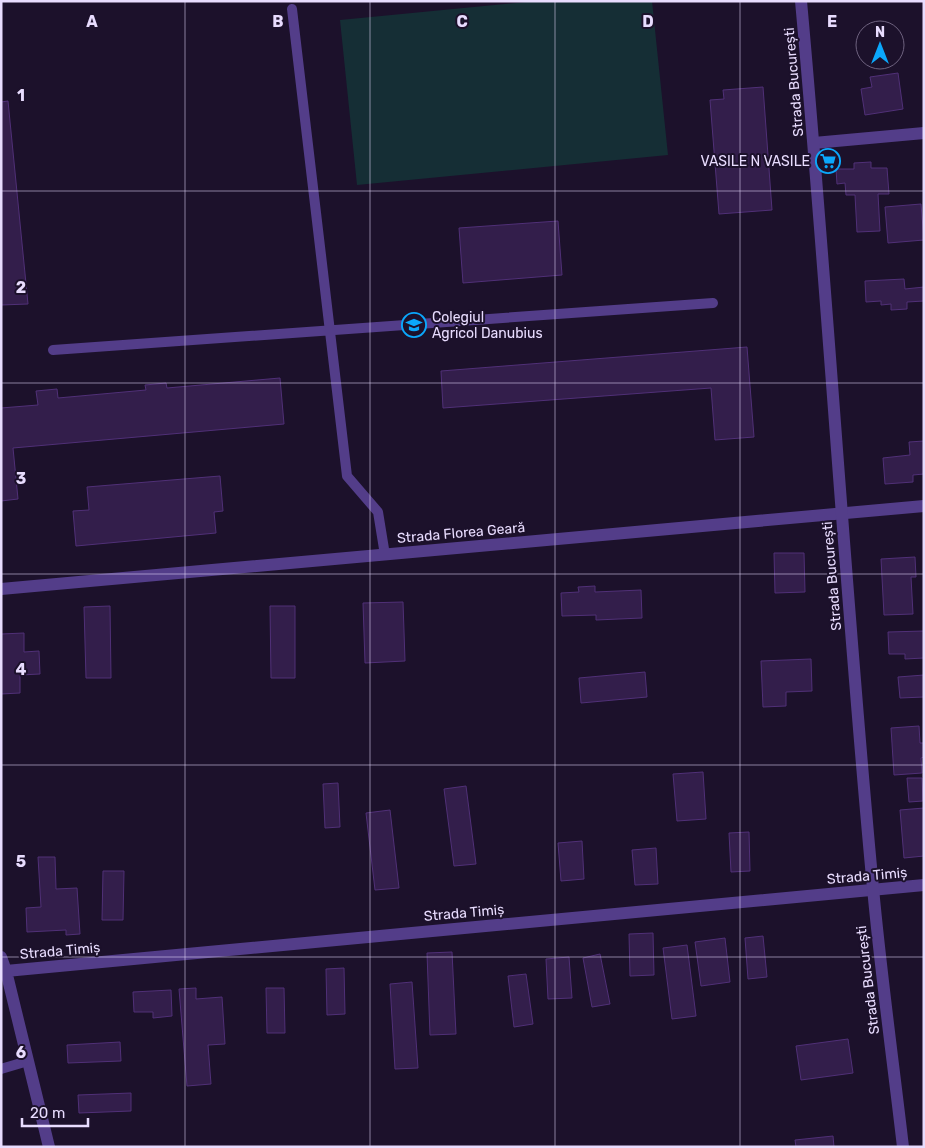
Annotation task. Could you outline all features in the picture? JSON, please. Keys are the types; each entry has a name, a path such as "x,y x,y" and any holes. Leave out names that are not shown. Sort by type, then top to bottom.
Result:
{"street":[{"name":"Strada București","path":"801,1 873,890 903,1147"},
{"path":"814,143 924,133"},
{"name":"Strada Florea Geară","path":"1,589 924,506"},
{"name":"Strada Timiș","path":"6,971 924,885"},
{"path":"1,957 49,1147"}],"lane":[{"path":"292,9 347,476 378,512 385,555"},
{"path":"53,350 713,303"},
{"path":"1,1070 28,1061"}],"shaded area":[{"path":"537,1 652,1 668,155 357,185 340,20"}],"building":[{"path":"898,73 903,109 865,115 861,89 872,87 870,77"},
{"path":"763,87 772,210 719,214 710,100 724,99 723,90"},
{"path":"8,101 28,304 1,305 1,102"},
{"path":"871,162 871,168 887,168 889,194 878,194 880,231 857,232 855,195 846,195 845,183 837,184 836,169 854,169 854,163"},
{"path":"921,204 924,240 888,243 885,207"},
{"path":"558,221 562,275 463,283 459,228"},
{"path":"904,279 905,289 924,287 924,301 907,302 907,309 891,310 891,304 881,305 881,301 866,302 865,281"},
{"path":"747,347 754,437 715,440 711,388 443,408 441,371"},
{"path":"280,378 284,424 13,448 18,499 1,501 1,408 38,405 36,391 57,389 58,398 146,390 145,385 166,383 167,388"},
{"path":"924,441 924,474 913,475 913,482 885,484 883,458 910,455 909,442"},
{"path":"220,476 223,511 214,512 216,533 76,546 73,511 89,510 87,487"},
{"path":"774,553 804,553 805,592 775,593"},
{"path":"915,557 916,577 911,577 913,614 884,615 881,559"},
{"path":"595,586 595,592 641,590 642,618 596,620 596,615 562,616 561,593 579,592 578,587"},
{"path":"403,602 405,661 365,663 363,603"},
{"path":"110,606 111,678 86,678 84,607"},
{"path":"270,606 295,606 295,678 271,678"},
{"path":"924,631 924,658 905,659 905,654 889,654 888,632"},
{"path":"24,633 24,652 39,651 40,674 20,675 20,693 1,694 1,634"},
{"path":"811,659 812,691 786,692 786,706 763,707 761,661"},
{"path":"645,672 647,697 581,703 579,678"},
{"path":"924,675 924,697 900,698 898,677"},
{"path":"919,726 920,743 924,743 924,757 921,758 922,773 894,775 891,728"},
{"path":"703,772 706,819 677,821 673,774"},
{"path":"907,778 922,778 923,801 909,802"},
{"path":"338,783 340,827 325,828 323,784"},
{"path":"466,786 476,864 454,866 444,789"},
{"path":"924,808 924,856 904,858 900,810"},
{"path":"390,810 399,888 375,890 366,813"},
{"path":"749,832 750,871 731,872 729,833"},
{"path":"582,841 584,879 561,881 558,843"},
{"path":"656,848 658,884 635,885 632,850"},
{"path":"38,857 55,857 56,889 77,888 80,934 66,935 66,930 27,932 26,908 41,907"},
{"path":"103,871 124,871 123,920 102,920"},
{"path":"653,933 654,975 630,976 629,934"},
{"path":"763,936 767,977 748,979 745,938"},
{"path":"725,938 730,982 701,986 695,942"},
{"path":"687,945 696,1016 672,1019 663,948"},
{"path":"452,952 456,1034 430,1035 427,953"},
{"path":"600,954 610,1004 592,1007 583,958"},
{"path":"569,957 572,998 548,999 546,959"},
{"path":"344,968 345,1014 327,1015 326,969"},
{"path":"526,974 533,1024 514,1027 508,976"},
{"path":"412,982 418,1068 395,1069 390,984"},
{"path":"196,988 196,999 222,997 225,1044 208,1045 211,1084 187,1086 179,989"},
{"path":"266,988 284,988 285,1033 267,1033"},
{"path":"171,990 172,1016 153,1018 153,1012 134,1012 133,992"},
{"path":"848,1039 853,1073 801,1080 796,1046"},
{"path":"120,1042 121,1061 68,1063 67,1045"},
{"path":"131,1093 131,1111 79,1113 78,1095"},
{"path":"833,1136 834,1147 796,1147 795,1140"}],"place":[{"name":"VASILE N VASILE","path":"828,161"},
{"name":"Colegiul Agricol Danubius","path":"414,325"}]}
